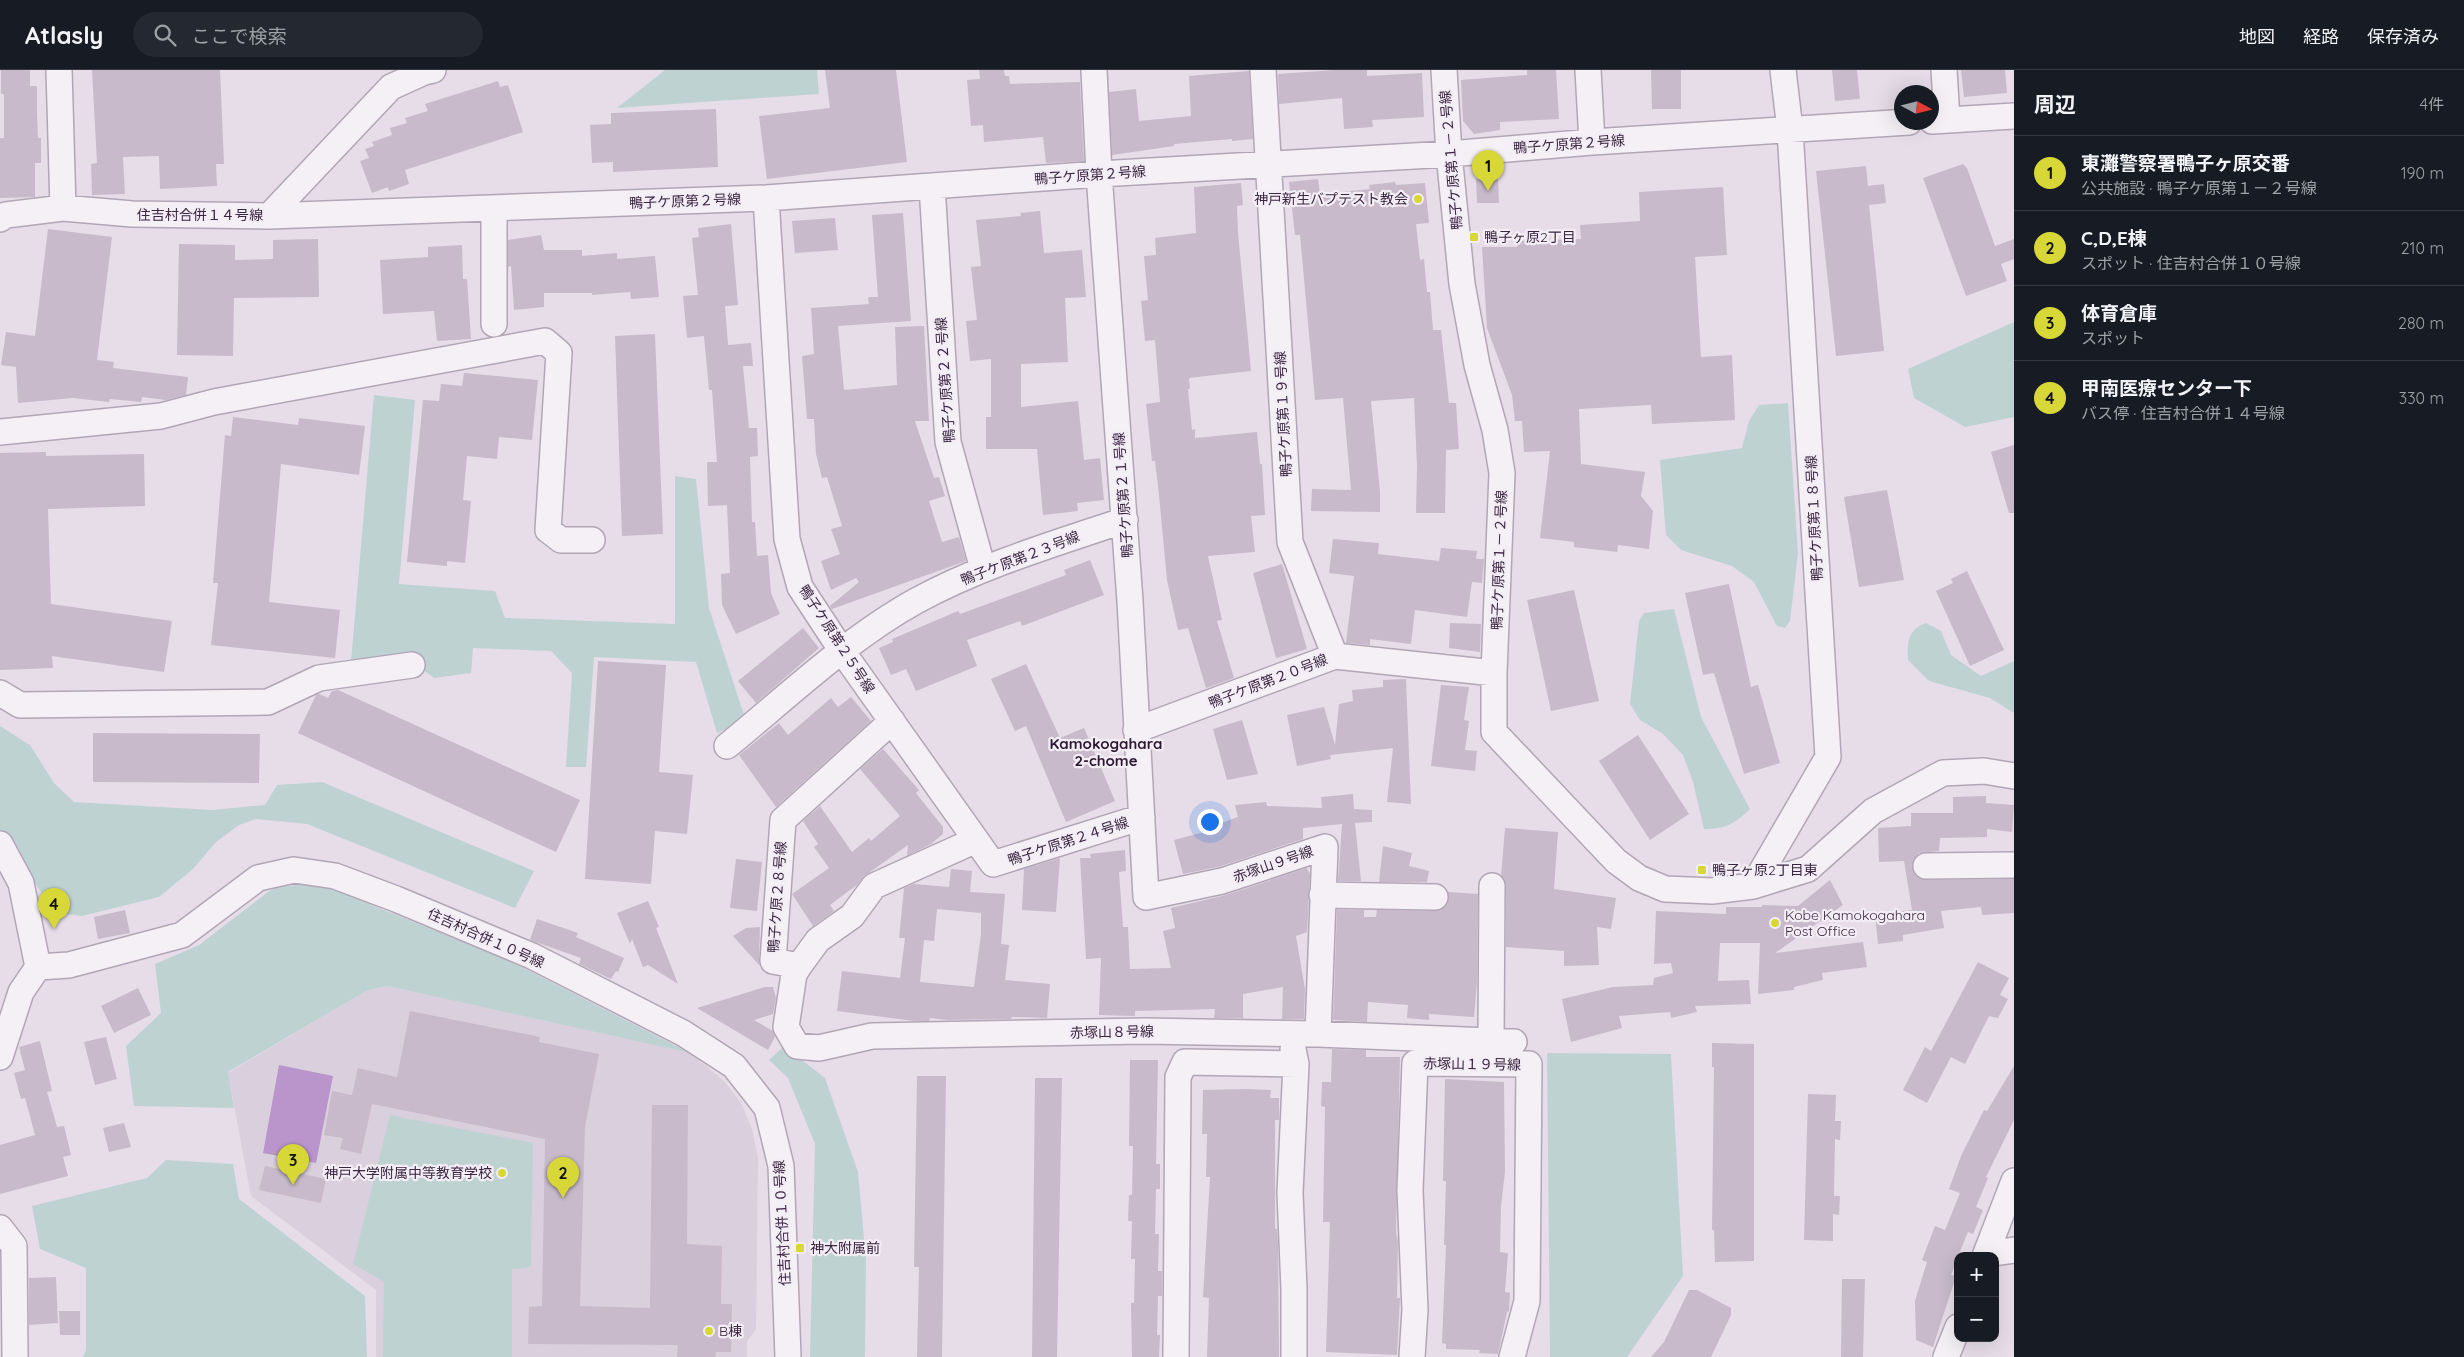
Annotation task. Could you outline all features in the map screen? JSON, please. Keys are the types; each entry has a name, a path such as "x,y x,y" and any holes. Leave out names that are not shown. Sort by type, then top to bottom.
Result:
{"street":[{"path":"59,70 64,208"},
{"name":"住吉村合併１４号線","path":"0,219 6,215 64,208 132,214 269,216 391,87 424,72 434,70"},
{"name":"鴨子ケ原第２１号線","path":"1094,70 1099,174 1125,520 1142,817"},
{"name":"鴨子ケ原第１９号線","path":"1263,70 1290,542 1334,656"},
{"name":"鴨子ケ原第１－２号線","path":"1444,70 1449,154 1462,284 1477,365 1495,430 1502,473 1494,673 1494,732 1616,861 1640,878 1665,889 1712,891 1753,886 1808,869 1873,811 1943,774 1984,771 2014,776"},
{"path":"1588,70 1592,142"},
{"name":"鴨子ケ原第１８号線","path":"1753,886 1828,757 1790,130 1783,70"},
{"path":"1944,70 1939,121 2014,116"},
{"name":"鴨子ケ原第２号線","path":"269,216 766,198 1099,174 1449,154 1592,142 1894,123"},
{"name":"鴨子ケ原第２２号線","path":"932,186 948,442 983,568"},
{"name":"鴨子ケ原第２５号線","path":"766,198 787,539 800,587 842,651 993,864"},
{"path":"494,208 494,324"},
{"path":"0,432 161,416 214,402 545,341 559,354 548,530 561,540 592,540"},
{"name":"鴨子ケ原第２３号線","path":"727,746 842,651 916,601 983,568 1125,520"},
{"name":"鴨子ケ原第２０号線","path":"1136,730 1334,656 1494,673"},
{"path":"0,693 20,705 268,702 319,678 412,665"},
{"name":"鴨子ケ原２８号線","path":"799,966 773,962 783,820 892,721"},
{"name":"鴨子ケ原第２４号線","path":"993,864 1142,817"},
{"name":"赤塚山９号線","path":"1142,817 1146,897 1222,881 1324,847 1318,1034"},
{"path":"799,966 818,940 852,916 874,886 976,840"},
{"path":"0,844 21,883 38,967 21,992 0,1057"},
{"path":"1926,866 2014,864"},
{"name":"住吉村合併１０号線","path":"38,967 69,965 182,935 258,878 294,870 335,876 396,899 532,956 683,1033 734,1066 767,1108 781,1166 788,1357"},
{"name":"赤塚山８号線","path":"799,966 794,974 786,1027 797,1046 818,1048 882,1036 1145,1031 1318,1034 1502,1041 1492,886"},
{"path":"1322,895 1435,897"},
{"path":"1291,1034 1296,1064 1290,1193 1294,1289 1294,1357"},
{"path":"1176,1357 1178,1077 1185,1062 1296,1064"},
{"name":"赤塚山１９号線","path":"1412,1357 1415,1310 1410,1190 1415,1063 1425,1063 1529,1064 1527,1300 1512,1357"},
{"path":"1987,1252 2014,1182"},
{"path":"0,1228 14,1246 15,1357"},
{"path":"1999,1253 2014,1250"},
{"path":"1946,1357 1954,1337"}],"shaded area":[{"path":"665,70 817,70 819,94 617,108"},
{"path":"2014,322 2014,417 1965,427 1914,398 1908,369"},
{"path":"374,395 415,400 399,584 495,591 505,618 675,624 675,476 696,479 709,608 746,721 717,733 696,662 594,657 586,767 566,767 572,673 551,651 473,648 471,673 434,678 403,655 351,662"},
{"path":"1788,403 1798,553 1790,621 1785,628 1777,626 1754,582 1732,566 1681,550 1666,535 1660,460 1742,448 1749,421 1759,405"},
{"path":"1674,609 1701,717 1750,809 1734,822 1724,827 1704,829 1693,782 1683,755 1663,734 1640,720 1630,704 1639,621 1644,613"},
{"path":"1926,623 1941,631 1951,655 1981,676 2014,661 2014,713 1990,698 1929,681 1908,660 1910,637 1915,629"},
{"path":"0,726 30,745 54,783 74,802 213,810 265,805 277,785 322,782 534,871 515,908 307,824 256,819 239,825 216,842 193,869 159,897 82,916 56,913 0,834"},
{"path":"315,883 363,899 374,906 514,963 690,1053 387,986 366,991 228,1072 234,1108 134,1106 126,1046 161,1013 155,964 199,945 268,892 278,887"},
{"name":"神戸大学附属中等教育学校","path":"387,986 690,1053 724,1081 741,1103 752,1129 758,1158 756,1329 747,1341 747,1357 376,1357 376,1290 251,1196 228,1073 366,991"},
{"path":"784,1046 825,1078 858,1172 866,1260 865,1357 810,1357 815,1144 788,1078 769,1060"},
{"path":"1547,1053 1671,1054 1683,1276 1627,1357 1550,1357"},
{"path":"279,1065 333,1076 316,1163 263,1153"},
{"path":"390,1115 533,1143 531,1267 512,1269 512,1357 383,1357 384,1282 353,1264"},
{"path":"166,1160 233,1164 239,1199 365,1296 367,1357 83,1357 86,1350 86,1268 40,1249 32,1206 147,1178"}],"building":[{"path":"1,70 30,70 30,86 37,86 38,138 41,138 41,163 35,163 35,197 0,198 0,138 4,138 4,94 1,94"},
{"path":"92,70 220,70 224,164 216,164 217,186 160,189 159,156 123,157 125,194 92,195 91,164 97,163"},
{"path":"825,70 896,70 907,162 767,179 759,116 830,108"},
{"path":"979,70 1004,70 1005,76 1009,76 1010,84 1080,82 1084,161 1046,163 1043,137 984,142 983,125 971,126 967,80 980,79"},
{"path":"1367,70 1367,76 1422,73 1424,117 1372,120 1373,127 1344,129 1342,98 1279,104 1278,74"},
{"path":"1527,70 1556,70 1559,119 1500,122 1500,130 1474,134 1463,121 1461,80 1527,75"},
{"path":"1651,70 1681,70 1681,109 1652,109"},
{"path":"1832,70 1857,70 1860,99 1835,101"},
{"path":"1961,70 2005,70 2007,93 1964,97"},
{"path":"1249,71 1253,139 1174,144 1174,146 1112,155 1109,92 1136,89 1139,121 1191,116 1189,76"},
{"path":"498,81 500,87 508,85 523,132 405,170 409,184 389,191 388,187 372,193 360,161 369,158 365,149 374,146 372,142 392,135 390,128 407,123 405,118 428,111 425,104"},
{"path":"716,109 718,167 613,172 613,162 592,163 590,125 611,124 611,113"},
{"path":"1963,164 1967,168 1995,246 2014,239 2014,259 2001,264 2007,281 1966,296 1923,178"},
{"path":"1866,166 1868,186 1884,184 1886,203 1869,205 1884,351 1836,356 1816,171"},
{"path":"1318,179 1320,194 1370,189 1369,185 1395,182 1396,185 1425,183 1429,223 1416,224 1420,260 1424,259 1427,292 1430,292 1433,330 1441,330 1449,403 1456,403 1459,449 1446,450 1445,513 1416,513 1417,466 1414,398 1371,401 1380,491 1380,512 1311,511 1312,489 1351,490 1343,398 1315,400 1300,235 1295,235 1289,182"},
{"path":"1476,179 1498,179 1499,203 1477,203"},
{"path":"1241,183 1243,205 1237,206 1238,233 1251,371 1189,378 1190,389 1188,389 1192,430 1195,429 1195,438 1257,432 1260,464 1262,464 1265,515 1251,516 1255,552 1208,556 1222,620 1217,621 1234,678 1206,688 1188,628 1178,630 1167,580 1155,461 1152,461 1146,404 1160,402 1155,340 1145,341 1141,301 1148,300 1144,256 1156,255 1155,238 1196,233 1194,187"},
{"path":"1723,187 1727,255 1695,257 1701,357 1732,355 1735,420 1652,424 1651,405 1579,409 1581,464 1645,472 1641,496 1653,511 1649,549 1618,545 1617,552 1574,547 1574,542 1540,538 1550,451 1524,452 1522,421 1515,421 1512,395 1487,328 1482,247 1517,247 1517,241 1581,239 1580,225 1640,221 1639,192"},
{"path":"1040,211 1044,253 1082,250 1086,297 1065,298 1068,362 1021,364 1021,407 1078,401 1084,460 1100,458 1104,500 1077,503 1078,511 1043,515 1037,449 986,449 986,417 991,417 991,359 970,361 966,321 977,320 971,267 981,266 976,220 1021,216 1020,213"},
{"path":"903,213 911,321 838,326 844,390 897,385 895,327 924,326 929,421 915,421 934,478 939,477 945,496 929,501 942,542 959,537 966,561 832,609 830,606 859,582 856,578 831,590 821,561 840,554 831,529 842,526 827,477 822,478 816,454 814,419 807,419 802,356 814,354 811,308 869,304 868,297 878,297 872,215"},
{"path":"835,218 838,250 795,253 792,221"},
{"path":"731,224 738,305 725,306 728,345 751,343 753,366 743,366 749,428 757,428 758,456 750,457 752,522 755,522 757,556 768,555 771,593 780,614 736,634 722,605 721,574 730,573 727,505 708,506 707,462 717,462 712,390 709,390 704,336 687,338 683,296 698,295 692,238 699,237 698,228"},
{"path":"48,229 112,237 97,360 114,362 113,368 188,377 186,395 166,400 142,397 141,402 110,399 109,402 73,398 18,403 16,367 1,365 6,332 35,336"},
{"path":"541,235 544,250 582,250 582,256 617,253 617,259 655,256 659,297 631,299 630,292 592,295 592,293 544,293 544,307 514,310 511,266 508,267 508,240"},
{"path":"318,239 319,297 234,298 233,356 177,355 179,244 235,245 235,260 273,259 273,240"},
{"path":"462,245 463,279 467,279 471,339 437,341 434,311 383,314 380,260 428,257 428,247"},
{"path":"655,334 663,534 622,536 615,336"},
{"path":"464,373 538,380 532,440 499,437 497,459 467,456 463,500 471,501 465,563 447,561 447,566 407,562 423,400 439,401 441,384 462,386"},
{"path":"233,417 298,425 299,418 365,426 359,475 281,464 269,602 340,610 335,658 211,645 218,583 213,583 225,435 231,436"},
{"path":"2014,445 2014,513 2009,513 1991,452"},
{"path":"46,452 46,456 144,454 145,506 48,509 51,604 172,621 164,672 52,656 53,668 0,670 0,453"},
{"path":"1887,490 1904,580 1859,587 1844,497"},
{"path":"1333,539 1379,543 1378,554 1439,561 1441,548 1477,551 1476,559 1484,559 1482,583 1472,582 1467,617 1415,610 1411,644 1370,639 1370,645 1346,643 1354,576 1329,573"},
{"path":"1090,560 1104,595 1022,626 1020,621 967,640 977,666 916,691 906,669 891,675 879,648 893,642 892,639 958,611 960,614 1066,575 1064,570"},
{"path":"1282,564 1307,649 1276,658 1253,573"},
{"path":"1967,571 2004,650 1970,666 1936,591 1953,583 1951,579"},
{"path":"1729,584 1751,687 1758,685 1780,763 1744,774 1714,673 1703,675 1685,593"},
{"path":"1574,590 1599,701 1551,711 1527,600"},
{"path":"1450,623 1481,624 1480,652 1449,648"},
{"path":"803,628 819,648 756,703 738,681"},
{"path":"598,661 666,665 659,772 693,775 687,834 655,831 651,884 585,879"},
{"path":"1026,664 1060,738 1084,728 1115,801 1066,822 1026,726 1015,731 991,679"},
{"path":"1406,679 1411,804 1387,802 1393,748 1330,755 1331,759 1297,766 1287,715 1324,707 1335,745 1339,704 1353,701 1352,690 1383,687 1383,680"},
{"path":"1441,685 1469,687 1464,720 1469,721 1465,750 1477,751 1475,771 1431,766"},
{"path":"338,690 580,800 556,852 298,733 316,695 319,694 328,698 332,691"},
{"path":"851,697 871,721 776,807 739,755 779,723 788,735 831,698 838,707"},
{"path":"1242,720 1258,774 1227,780 1213,729"},
{"path":"93,733 260,734 259,783 93,782"},
{"path":"1638,735 1689,814 1650,840 1599,761"},
{"path":"883,749 919,790 916,793 943,827 943,834 931,844 907,856 908,845 863,877 858,884 830,905 834,911 813,926 792,894 829,868 814,847 818,844 803,821 820,806 852,852 869,838 871,841 900,816 860,769"},
{"path":"1353,794 1354,809 1372,810 1372,822 1355,823 1361,881 1338,881 1342,824 1303,828 1303,839 1218,867 1183,874 1174,840 1223,827 1221,823 1238,817 1235,805 1266,802 1267,806 1322,808 1321,797"},
{"path":"1986,796 1986,803 2014,805 2012,832 1987,829 1987,837 1940,838 1939,851 1919,853 1914,859 1912,867 1919,878 1926,880 2014,879 2014,913 1982,915 1981,907 1941,911 1944,928 1903,935 1903,941 1878,944 1875,914 1912,910 1904,861 1879,862 1878,828 1911,826 1911,813 1953,813 1953,797"},
{"path":"1505,828 1558,832 1554,889 1616,898 1611,929 1597,927 1599,965 1564,966 1564,951 1506,947 1506,886 1501,876"},
{"path":"1383,846 1412,853 1409,866 1429,871 1427,882 1379,882"},
{"path":"1125,850 1126,871 1119,872 1123,927 1128,927 1130,969 1171,968 1163,931 1175,928 1171,908 1226,895 1307,868 1310,874 1307,932 1296,936 1305,989 1304,1019 1282,1019 1283,987 1243,994 1243,1018 1214,1018 1215,1009 1135,1011 1135,1016 1099,1015 1101,958 1086,959 1080,858 1091,858 1090,854"},
{"path":"1060,858 1056,912 1022,910 1024,869"},
{"path":"736,859 762,862 757,911 730,908"},
{"path":"951,869 972,871 970,892 1005,894 1001,944 1009,945 1005,980 1050,984 1047,1018 1012,1017 1011,1019 947,1020 930,1018 929,1021 914,1021 837,1011 842,971 900,978 905,938 899,938 904,888 914,884 949,887","holes":["937,909 981,913 981,934 974,987 920,982 924,940 934,941"]},
{"path":"1830,880 1843,905 1775,953 1863,942 1867,967 1822,973 1823,980 1794,987 1794,990 1758,994 1760,943 1720,943 1718,981 1749,980 1751,1004 1695,1006 1697,1012 1671,1018 1670,1012 1619,1016 1622,1028 1571,1042 1562,999 1613,987 1653,985 1654,978 1673,973 1671,963 1654,964 1656,911 1726,914 1726,907 1798,906"},
{"path":"1448,892 1478,894 1477,982 1474,1017 1429,1014 1429,1020 1407,1018 1408,1005 1368,1002 1367,1022 1333,1020 1337,910 1364,910 1364,917 1376,917 1377,910 1435,911 1447,905"},
{"path":"648,901 659,927 656,928 678,984 648,965 643,967 632,939 630,944 617,913"},
{"path":"125,910 130,933 98,939 94,917"},
{"path":"537,919 578,933 576,937 624,958 618,972 616,971 611,979 579,964 581,958 530,940"},
{"path":"760,927 759,965 733,936 746,928"},
{"path":"1978,962 2009,978 2000,995 2008,999 1998,1018 1989,1016 1965,1064 1951,1057 1927,1103 1903,1090 1925,1047 1931,1051"},
{"path":"765,987 773,987 776,998 773,1014 754,1020 773,1031 775,1037 768,1050 697,1008"},
{"path":"138,988 151,1015 114,1033 101,1006"},
{"path":"410,1011 540,1037 539,1042 599,1054 585,1127 580,1306 650,1308 652,1105 688,1105 687,1244 722,1246 721,1304 732,1304 731,1352 716,1352 715,1357 677,1357 678,1345 528,1344 529,1307 542,1306 545,1139 372,1104 361,1154 340,1149 343,1138 324,1135 332,1091 352,1095 358,1068 397,1077"},
{"path":"106,1037 117,1079 95,1085 84,1042"},
{"path":"40,1041 52,1091 47,1092 57,1127 64,1126 71,1155 63,1157 68,1176 0,1194 0,1145 35,1135 25,1098 21,1099 14,1073 25,1070 19,1047"},
{"path":"1712,1043 1754,1044 1754,1261 1715,1262 1714,1230 1712,1230 1714,1067 1712,1067"},
{"path":"1332,1049 1366,1050 1366,1057 1400,1057 1396,1232 1398,1241 1397,1298 1400,1298 1397,1355 1326,1352 1330,1222 1323,1222 1325,1107 1321,1106 1322,1082 1331,1082"},
{"path":"1130,1060 1158,1060 1156,1164 1160,1164 1160,1189 1156,1189 1155,1234 1159,1234 1158,1271 1162,1271 1162,1296 1158,1296 1157,1335 1160,1335 1159,1357 1132,1357 1131,1303 1134,1303 1135,1259 1131,1259 1132,1221 1128,1221 1129,1195 1132,1195 1133,1146 1129,1146"},
{"path":"2014,1066 2014,1120 1986,1177 1988,1178 1976,1207 1983,1210 1973,1234 1968,1232 1960,1252 1954,1252 1954,1267 1951,1275 1954,1276 1954,1282 1933,1347 1916,1340 1915,1301 1927,1262 1922,1260 1935,1226 1945,1230 1960,1193 1949,1189 1961,1156 1984,1110 1987,1111"},
{"path":"917,1076 946,1076 942,1357 917,1357 919,1267 914,1267"},
{"path":"1035,1078 1062,1078 1057,1357 1032,1357"},
{"path":"1445,1079 1504,1082 1505,1172 1501,1206 1500,1252 1508,1253 1505,1292 1510,1293 1509,1311 1507,1312 1498,1354 1479,1353 1480,1350 1446,1349 1446,1344 1442,1343 1446,1245 1444,1245 1446,1181 1443,1181"},
{"path":"1203,1090 1271,1090 1270,1098 1279,1098 1279,1120 1275,1120 1275,1229 1277,1229 1278,1243 1279,1357 1207,1357 1209,1298 1203,1297 1210,1177 1206,1177 1207,1134 1202,1134"},
{"path":"1808,1094 1836,1095 1835,1121 1841,1121 1840,1140 1835,1139 1834,1196 1840,1196 1839,1215 1833,1214 1833,1241 1804,1240"},
{"path":"124,1123 131,1147 109,1152 103,1128"},
{"path":"265,1166 326,1179 321,1203 259,1190"},
{"path":"56,1277 58,1323 29,1325 29,1278"},
{"path":"1842,1279 1865,1279 1863,1357 1841,1357"},
{"path":"1689,1290 1697,1290 1731,1308 1731,1315 1711,1357 1651,1357 1664,1342"},
{"path":"59,1311 80,1311 80,1335 60,1335"}],"place":[{"name":"東灘警察署鴨子ヶ原交番","path":"1488,191"},
{"name":"神戸新生バプテスト教会","path":"1418,199"},
{"name":"鴨子ヶ原2丁目","path":"1474,237"},
{"name":"鴨子ヶ原2丁目東","path":"1702,870"},
{"name":"Kobe Kamokogahara Post Office","path":"1775,923"},
{"name":"甲南医療センター下","path":"54,929"},
{"name":"神戸大学附属中等教育学校","path":"502,1173"},
{"name":"体育倉庫","path":"293,1185"},
{"name":"C,D,E棟","path":"563,1198"},
{"name":"神大附属前","path":"800,1248"},
{"name":"B棟","path":"709,1331"}],"district":[{"name":"Kamokogahara 2-chome","path":"1106,752"}]}
